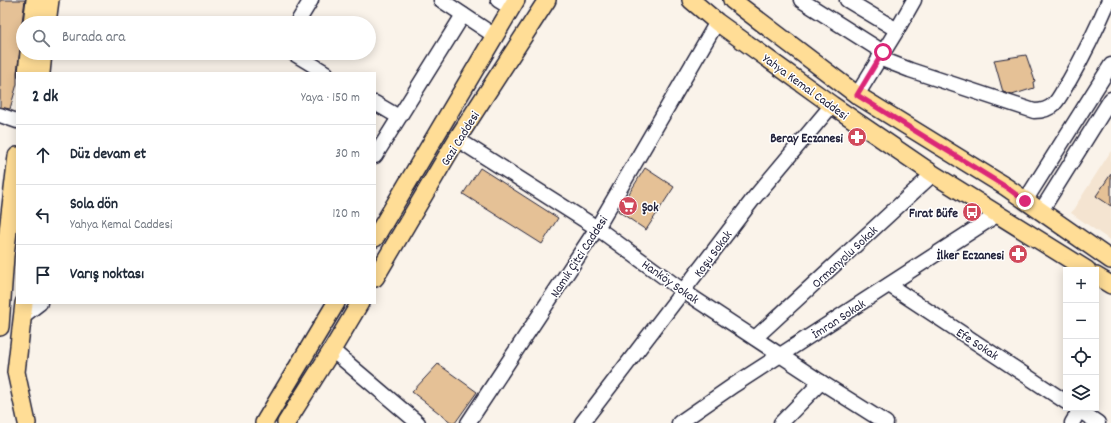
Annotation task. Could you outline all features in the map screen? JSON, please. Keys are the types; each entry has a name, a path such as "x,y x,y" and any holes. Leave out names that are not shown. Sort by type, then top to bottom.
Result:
{"main road":[{"path":"33,16 35,0"},
{"path":"48,16 50,0"},
{"name":"Gazi Caddesi","path":"376,276 457,139 547,0"},
{"name":"Yahya Kemal Caddesi","path":"691,0 717,22 832,105 933,174 1082,267"},
{"name":"Yahya Kemal Caddesi","path":"732,0 857,95 1006,187 1111,260"},
{"name":"Gazi Caddesi","path":"376,236 496,36 509,3"},
{"path":"27,72 28,60"},
{"path":"41,72 42,60"},
{"path":"0,327 2,255 16,163"},
{"path":"1099,278 1111,285"},
{"path":"264,423 335,304"},
{"path":"286,423 359,304"},
{"path":"23,309 16,372 27,423"}],"street":[{"path":"301,16 311,0"},
{"path":"441,0 496,36"},
{"path":"801,0 881,55 910,70 1034,111 1043,110 1058,100 1085,51 1109,0"},
{"path":"847,0 897,30"},
{"path":"857,95 914,0"},
{"path":"376,154 463,15"},
{"name":"Namık Çitci Caddesi","path":"468,423 597,228 717,22"},
{"path":"305,60 324,72"},
{"path":"1025,201 1111,65"},
{"path":"1040,211 1111,99"},
{"path":"376,104 399,117"},
{"name":"Koşu Sokak","path":"582,423 754,198 832,105"},
{"path":"0,115 16,121"},
{"name":"Hanköy Sokak","path":"457,139 597,228 683,291 886,423"},
{"name":"Ormanyolu Sokak","path":"755,338 933,174"},
{"name":"İmran Sokak","path":"679,423 734,385 998,214"},
{"name":"Efe Sokak","path":"889,285 1063,400"},
{"path":"23,309 37,304"},
{"path":"332,350 418,423"},
{"path":"781,423 821,382"},
{"path":"1072,423 1077,411"},
{"path":"1081,411 1098,423"}],"shaded area":[{"path":"1111,151 1111,241 1071,213"}],"building":[{"path":"0,0 25,0 23,16 16,16 16,60 19,60 16,72 16,88 10,109 0,107"},
{"path":"1026,55 1035,81 1033,82 1034,88 1012,95 1003,92 994,60"},
{"path":"480,168 558,218 542,244 463,194"},
{"path":"645,168 674,187 646,230 618,211"},
{"path":"1111,174 1111,206 1096,196"},
{"path":"438,364 477,392 455,423 452,423 412,392"}],"place":[{"name":"Beray Eczanesi","path":"857,137"},
{"name":"Şok","path":"628,206"},
{"name":"Fırat Büfe","path":"972,212"},
{"name":"İlker Eczanesi","path":"1018,254"}],"route":[{"path":"883,52 857,95 1006,187 1025,201"}]}
